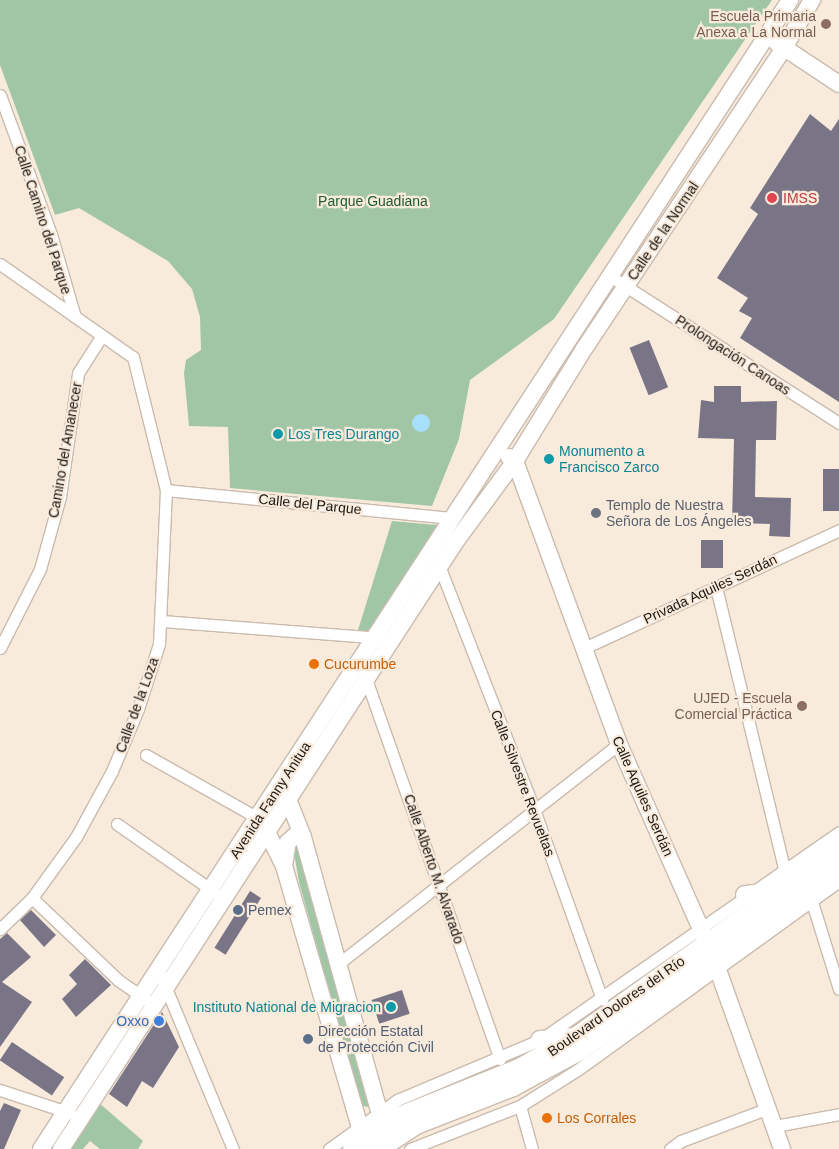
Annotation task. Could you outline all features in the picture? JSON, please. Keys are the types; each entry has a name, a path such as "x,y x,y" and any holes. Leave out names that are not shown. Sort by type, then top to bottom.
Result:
{"main road":[{"name":"Calle de la Normal","path":"497,448 769,38 790,0"},
{"name":"Calle de la Normal","path":"515,461 626,286 784,48 812,0"},
{"path":"769,38 839,84"},
{"path":"497,448 515,461"},
{"name":"Avenida Fanny Anitua","path":"61,1149 81,1118 147,999 158,969 217,894 266,824 376,638 497,448"},
{"name":"Avenida Fanny Anitua","path":"285,791 366,679 456,541 515,461"},
{"name":"Calle Aquiles Serdán","path":"515,461 582,649 619,744 710,948 769,1108 782,1149"},
{"path":"454,518 459,530 456,541"},
{"path":"285,791 338,964 384,1136"},
{"path":"266,824 300,835"},
{"path":"266,824 284,866 360,1142"},
{"path":"284,866 288,842 300,835"},
{"name":"Boulevard Dolores del Río","path":"360,1142 416,1126 544,1072 580,1051 779,891 839,849"},
{"name":"Boulevard Dolores del Río","path":"384,1136 415,1108 526,1065 575,1037 710,948 839,867"},
{"path":"746,895 779,891"},
{"name":"Avenida Fanny Anitua","path":"41,1149 147,999 166,986 217,894"},
{"path":"540,1040 575,1037"}],"street":[{"name":"Calle Camino del Parque","path":"0,95 51,234 75,318"},
{"path":"0,264 101,337"},
{"name":"Prolongación Canoas","path":"610,276 839,423"},
{"name":"Calle de la Loza","path":"0,930 32,898 76,838 112,771 154,666 161,620 166,490 133,357 101,337"},
{"name":"Camino del Amanecer","path":"0,648 40,568 60,497 78,373 101,337"},
{"name":"Calle del Parque","path":"166,490 454,518"},
{"name":"Privada Aquiles Serdán","path":"582,649 839,530"},
{"name":"Calle Silvestre Revueltas","path":"440,568 535,812 602,999"},
{"path":"716,586 784,868"},
{"path":"161,620 393,639"},
{"name":"Calle Alberto M. Alvarado","path":"366,679 441,884 500,1059"},
{"path":"338,964 535,812 619,744"},
{"path":"146,755 266,824"},
{"path":"117,824 217,894"},
{"path":"410,1149 520,1106 580,1068 710,948 746,895 839,832"},
{"path":"384,1136 415,1092 500,1059 540,1040 602,999 811,899 839,881"},
{"path":"32,898 118,980 147,999"},
{"path":"811,899 836,969 839,989"},
{"path":"158,969 233,1149"},
{"path":"0,1090 81,1118"},
{"path":"520,1106 532,1149"},
{"path":"670,1149 680,1141 769,1108"},
{"path":"775,1126 839,1114"},
{"path":"330,1149 360,1142"}],"green space":[{"name":"Parque Guadiana","path":"0,0 772,0 554,319 470,380 459,439 432,506 230,488 228,427 189,426 184,373 186,360 201,350 200,317 192,289 168,261 79,208 55,215 0,65"},
{"path":"392,521 437,525 375,632 358,630"},
{"path":"298,846 374,1101 367,1107 361,1105 299,882 293,847"},
{"path":"98,1102 143,1141 138,1149 100,1149 90,1141 83,1149 70,1149"}],"water":[{"path":"421,414 427,417 430,423 427,429 421,432 415,429 412,423 415,417"}],"building":[{"path":"810,114 831,131 839,119 839,402 740,338 752,318 739,311 748,298 717,278 758,214 750,208"},
{"path":"649,340 668,387 649,395 630,348"},
{"path":"714,386 741,386 741,402 777,401 776,440 756,440 755,497 791,498 790,537 769,536 770,524 732,523 734,439 698,438 701,400 714,402"},
{"path":"823,469 839,469 839,511 823,511"},
{"path":"701,540 723,540 723,568 701,568"},
{"path":"250,891 261,898 226,955 214,948"},
{"path":"31,910 56,935 44,947 20,920"},
{"path":"7,933 31,957 2,982 32,1002 0,1047 0,939"},
{"path":"85,959 111,985 76,1017 62,999 77,984 69,975"},
{"name":"Instituto National de Migracion","path":"402,990 410,1014 379,1024 372,1000"},
{"path":"162,1012 179,1047 153,1088 142,1081 127,1107 109,1094"},
{"path":"12,1042 64,1077 52,1095 0,1060"},
{"path":"4,1103 21,1110 4,1149 0,1149 0,1111"}],"place":[{"name":"Escuela Primaria Anexa a La Normal","path":"826,24"},
{"name":"IMSS","path":"772,198"},
{"name":"Los Tres Durango","path":"278,434"},
{"name":"Monumento a Francisco Zarco","path":"549,459"},
{"name":"Templo de Nuestra Señora de Los Ángeles","path":"596,513"},
{"name":"Cucurumbe","path":"314,664"},
{"name":"UJED - Escuela Comercial Práctica","path":"802,706"},
{"name":"Pemex","path":"238,910"},
{"name":"Instituto National de Migracion","path":"391,1007"},
{"name":"Oxxo","path":"159,1021"},
{"name":"Dirección Estatal de Protección Civil","path":"308,1039"},
{"name":"Los Corrales","path":"547,1118"}]}
